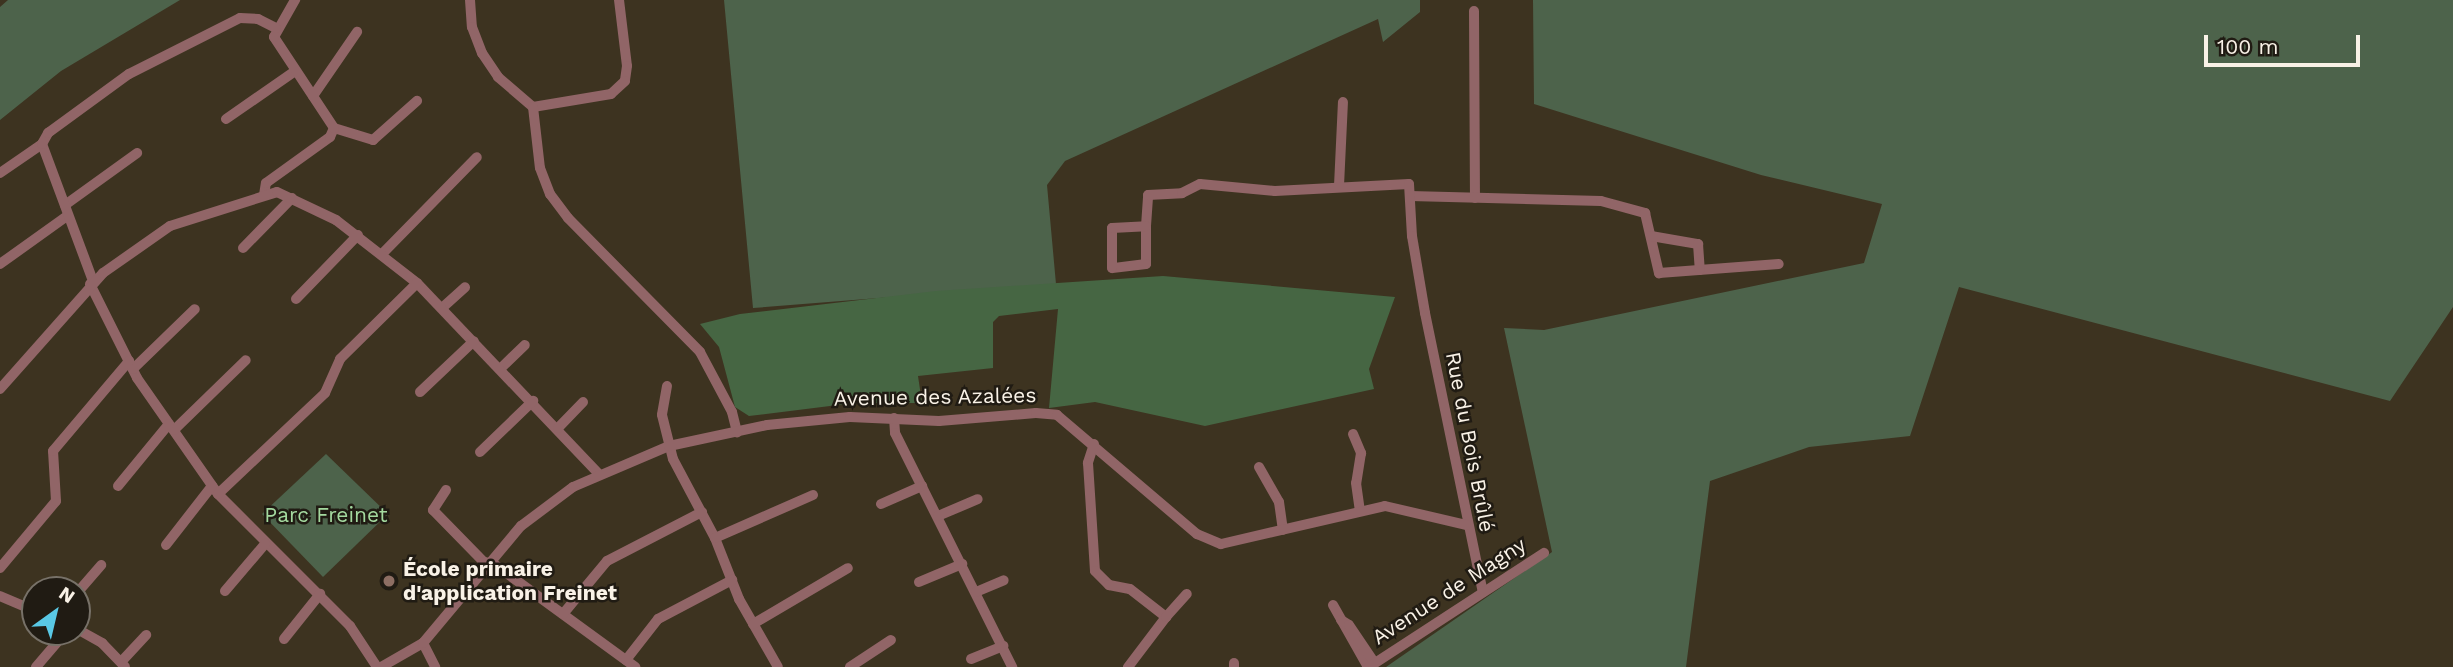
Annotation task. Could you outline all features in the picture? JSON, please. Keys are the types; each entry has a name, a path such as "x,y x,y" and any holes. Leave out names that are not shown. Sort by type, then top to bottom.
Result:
{"street":[{"path":"295,0 276,28 275,42 334,128 373,140 417,101"},
{"path":"470,0 472,27 482,52 498,77 533,107 540,168 550,194 626,280 700,352 732,412 737,432"},
{"path":"533,107 606,96 622,86 627,66 619,0"},
{"path":"1474,12 1475,198"},
{"path":"0,173 41,144 48,133 129,74 228,24 250,17 276,28"},
{"path":"313,96 357,32"},
{"path":"226,119 295,71"},
{"path":"1339,186 1343,102"},
{"path":"264,195 266,183 330,137 334,128"},
{"path":"41,144 92,283 131,365 171,427 215,490 265,544 320,594 350,626 379,667"},
{"path":"0,264 137,153"},
{"path":"383,253 477,157"},
{"path":"1146,226 1112,228 1112,268 1146,264 1149,195 1182,193 1191,186 1275,191 1409,184 1410,196 1601,201 1645,213 1659,273 1779,264"},
{"path":"0,389 92,283 170,226 277,192 292,198 383,253 417,283 501,368 600,475"},
{"name":"Rue du Bois Brûlé","path":"1410,196 1423,298 1466,525 1483,592"},
{"path":"243,248 292,198"},
{"path":"296,299 358,236"},
{"path":"1651,236 1698,244 1700,270"},
{"path":"166,545 215,490 325,393 340,359 417,283"},
{"path":"442,308 465,287"},
{"path":"0,568 56,501 53,451 131,365 195,309"},
{"path":"420,392 474,341"},
{"path":"501,368 525,345"},
{"path":"118,486 171,427 246,360"},
{"path":"667,386 662,415 669,446 715,538 753,624 778,667"},
{"path":"480,452 533,401"},
{"path":"558,428 583,402"},
{"name":"Avenue des Azalées","path":"379,667 423,643 489,562 546,506 600,475 669,446 807,420 894,418 939,421 1051,414 1094,444 1205,539 1228,544 1360,510 1397,507 1466,525"},
{"path":"894,418 895,433 1012,667"},
{"path":"1353,434 1361,453 1356,483 1360,510"},
{"path":"1094,444 1088,463 1095,571 1109,585 1130,589 1166,617"},
{"path":"1259,467 1279,502 1283,530"},
{"path":"881,504 922,486"},
{"path":"446,490 434,502 433,510 489,562 631,663 658,619 732,580"},
{"path":"715,538 813,495"},
{"path":"937,516 978,499"},
{"path":"563,614 607,561 702,512"},
{"path":"225,592 265,544"},
{"name":"Avenue de Magny","path":"1333,605 1341,620 1349,625 1370,665 1544,553"},
{"path":"91,577 101,565"},
{"path":"919,582 962,565"},
{"path":"753,624 848,568"},
{"path":"976,592 1004,580"},
{"path":"284,639 320,594"},
{"path":"1128,667 1186,594"},
{"path":"0,596 21,605"},
{"path":"91,640 123,664 146,635"},
{"path":"850,667 891,640"},
{"path":"423,643 435,667"},
{"path":"36,667 54,646"},
{"path":"971,659 1003,646"}],"green space":[{"path":"8,0 180,0 61,71 0,120 0,7"},
{"path":"724,0 1420,0 1420,12 1383,42 1378,19 1065,161 1047,185 1056,284 753,308"},
{"path":"1533,0 2453,0 2453,307 2390,401 1959,287 1910,436 1809,447 1710,481 1686,667 1386,667 1552,552 1504,328 1544,330 1864,263 1882,204 1761,175 1534,104"},
{"path":"1163,276 1395,297 1369,369 1374,389 1205,426 1095,402 1049,408 1058,309 999,316 993,322 993,368 918,376 922,403 854,403 749,416 735,407 719,347 700,324 740,314 936,291"},
{"name":"Parc Freinet","path":"326,454 388,514 323,577 262,514"}],"place":[{"name":"École primaire d'application Freinet","path":"389,581"}]}
